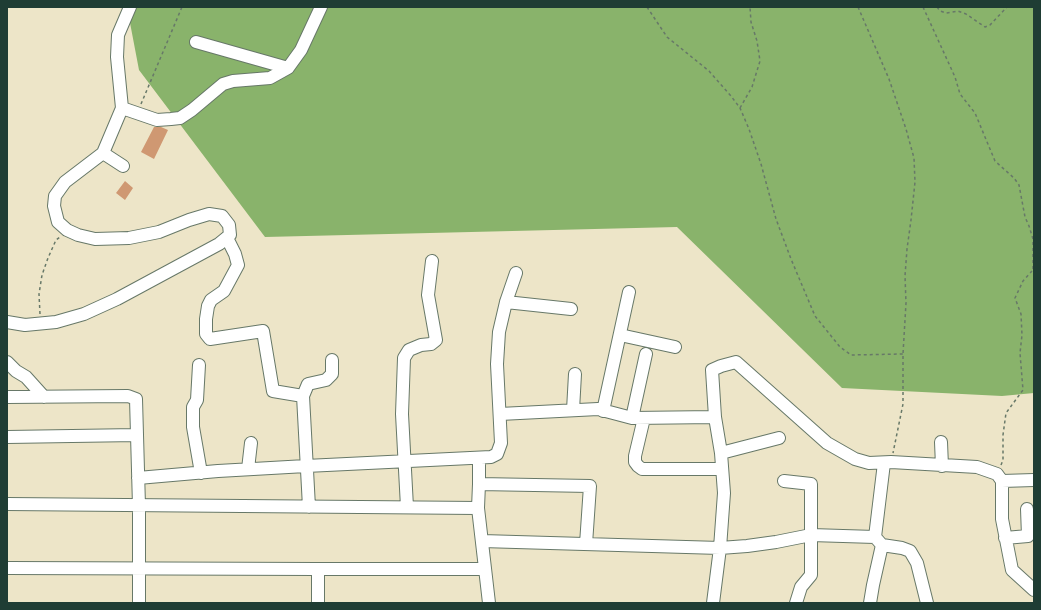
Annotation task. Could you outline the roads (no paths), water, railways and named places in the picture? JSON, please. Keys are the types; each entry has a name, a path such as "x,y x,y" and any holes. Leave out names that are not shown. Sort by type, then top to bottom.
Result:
{"street":[{"path":"7,322 25,325 56,322 91,311 204,253 220,244 230,235 229,224 222,216 209,214 159,232 129,238 95,239 78,235 67,230 58,222 54,206 55,196 65,182 103,153 122,108 117,57 118,35 130,7"},
{"path":"122,108 157,120 171,120 180,118 192,110 223,84 233,81 270,78 288,68 301,50 321,7"},
{"path":"196,42 288,68"},
{"path":"103,153 123,166"},
{"path":"227,238 235,254 238,265 224,291 211,300 208,306 206,334 210,339 263,331 273,391 303,396"},
{"path":"407,507 402,414 404,358 409,350 431,344 436,340 428,295 432,261"},
{"path":"138,478 248,469 405,461 479,459 491,457 497,454 502,443 497,364 499,332 506,302 516,273"},
{"path":"603,411 629,292"},
{"path":"506,302 571,309"},
{"path":"620,335 676,347"},
{"path":"646,354 638,418 635,462 642,469 722,469"},
{"path":"309,507 303,396 308,384 326,380 332,374 332,360"},
{"path":"7,362 16,371 26,377 44,397"},
{"path":"713,603 720,548 724,493 721,453 715,416 712,370 721,366 736,362 827,443 855,459 869,463 976,468 1000,478 1034,480"},
{"path":"198,365 197,400 193,407 193,420 201,473"},
{"path":"573,410 575,374"},
{"path":"7,398 128,396 136,399 140,603"},
{"path":"500,414 598,409 638,418 715,416"},
{"path":"7,438 137,435"},
{"path":"721,453 779,438"},
{"path":"941,442 942,466"},
{"path":"248,469 251,444"},
{"path":"479,459 478,508 488,603"},
{"path":"870,603 887,463"},
{"path":"1000,478 1002,519 1012,570 1034,590"},
{"path":"784,481 811,484 811,575 801,587 796,603"},
{"path":"479,484 590,486 586,544"},
{"path":"7,504 478,508"},
{"path":"1005,538 1028,536 1027,509"},
{"path":"482,541 720,548 761,544 811,536 878,541 910,551 917,563 927,603"},
{"path":"7,568 318,570 484,569"},
{"path":"318,570 318,603"}]}
